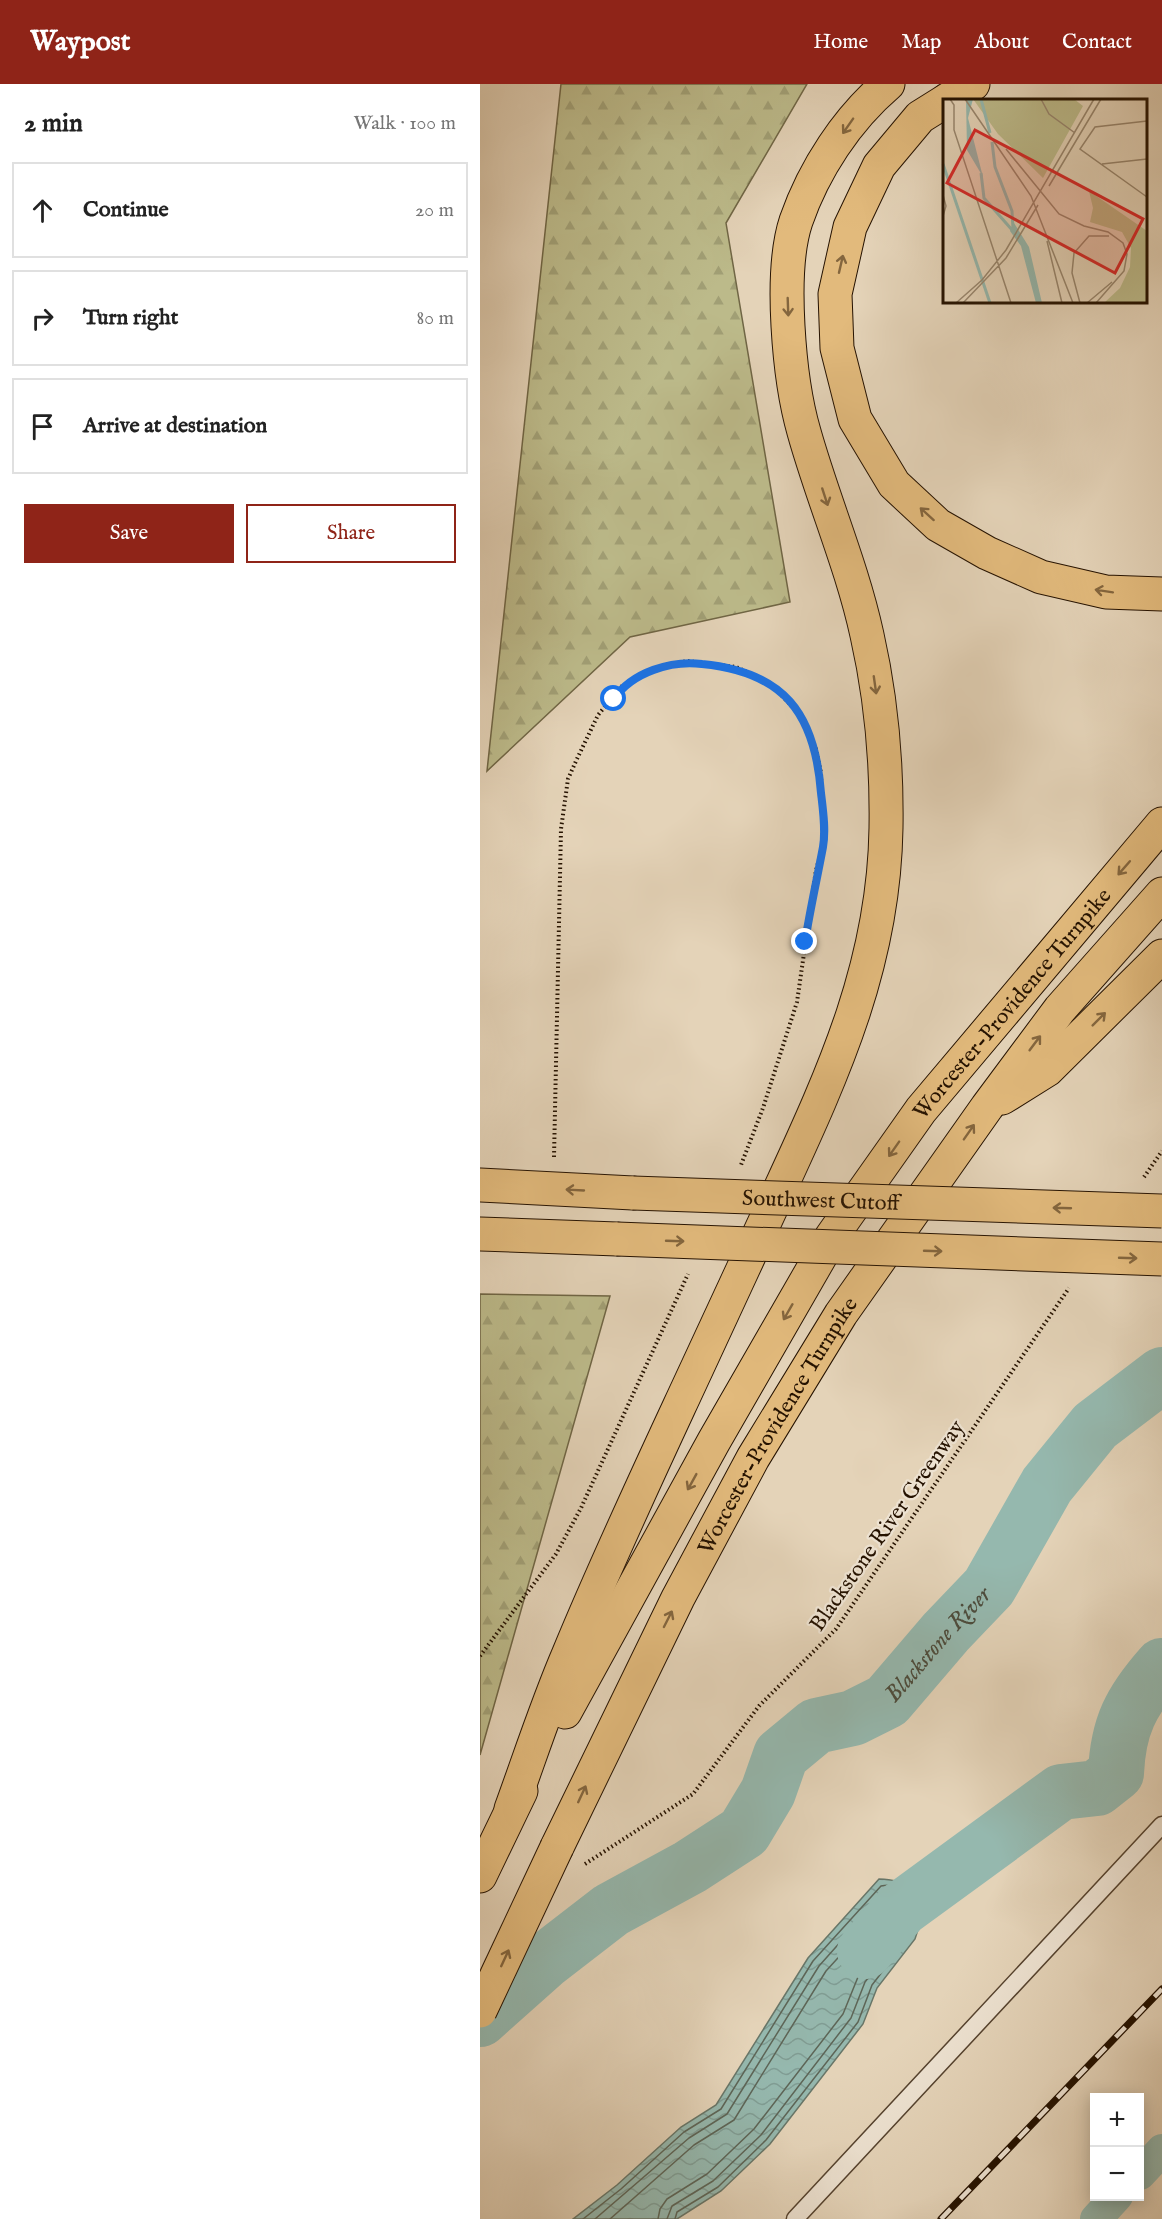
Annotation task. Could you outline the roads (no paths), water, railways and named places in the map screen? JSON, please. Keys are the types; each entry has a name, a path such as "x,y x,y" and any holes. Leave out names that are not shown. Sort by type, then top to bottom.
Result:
{"main road":[{"path":"511,1809 568,1656 672,1420 812,1120 851,1026 874,945 882,893 886,830 884,754 868,636 802,428 790,364 788,280 795,224 823,163 862,106 888,84"},
{"path":"949,99 973,84"},
{"path":"943,103 920,117 879,166 850,227 835,294 837,348 855,419 894,484 938,525 987,554 1041,577 1106,592 1162,594"},
{"name":"Worcester-Providence Turnpike","path":"480,1876 511,1809 714,1441 832,1236 921,1110 1162,824"},
{"name":"Worcester-Providence Turnpike","path":"480,2011 568,1857 673,1608 753,1458 841,1314 987,1107 1060,1009 1162,894"},
{"path":"987,1107 1047,1070 1162,956"},
{"name":"Southwest Cutoff","path":"480,1185 633,1193 1162,1211"},
{"name":"Southwest Cutoff","path":"480,1234 1162,1259"}],"lane":[{"path":"795,2219 1162,1825"}],"water":[{"path":"879,1879 904,1884 916,1898 923,1914 915,1939 877,1988 863,2024 770,2144 721,2191 677,2219 573,2219 617,2185 681,2127 716,2105 808,1958"}],"waterway":[{"name":"Blackstone River","path":"480,2019 545,1961 611,1910 690,1867 744,1832 768,1792 781,1755 816,1726 853,1718 887,1701 946,1632 989,1587 1047,1485 1095,1426 1162,1375"},
{"name":"Blackstone River","path":"865,1951 901,1909 1061,1792 1097,1788 1116,1773 1120,1741 1128,1715 1142,1691 1162,1666"},
{"path":"1144,2170 1162,2150"},
{"path":"1096,2219 1112,2201"}],"railway":[{"path":"941,2219 1162,1989"}]}
